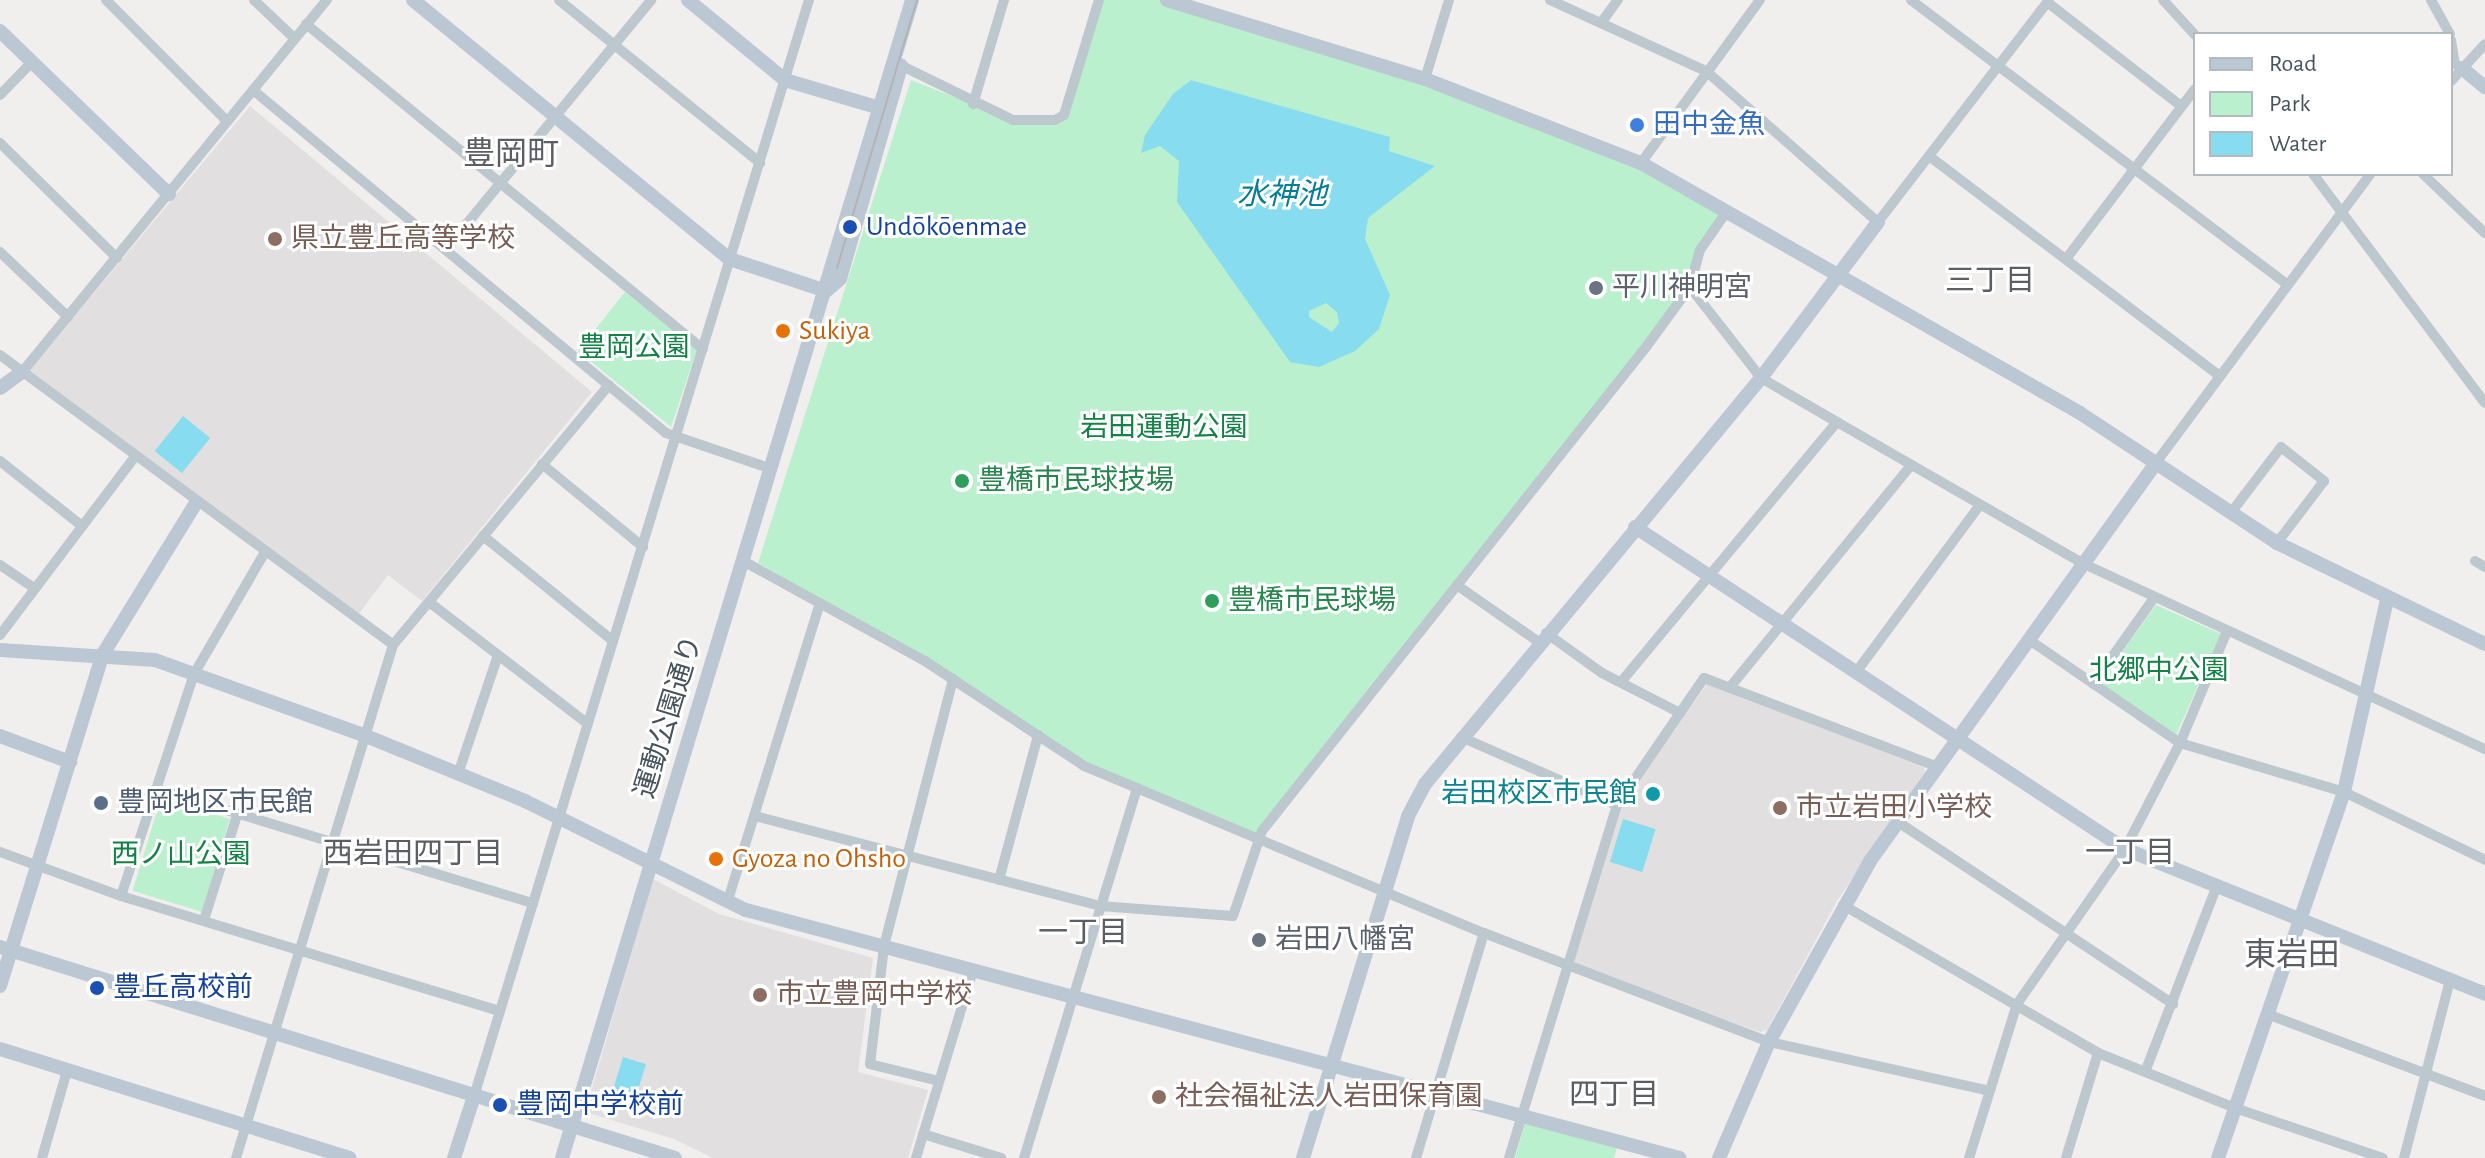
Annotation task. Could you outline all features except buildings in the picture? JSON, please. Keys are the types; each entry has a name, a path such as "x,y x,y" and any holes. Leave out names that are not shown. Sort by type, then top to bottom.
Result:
{"street":[{"path":"106,0 227,121"},
{"path":"254,0 294,38"},
{"path":"0,388 23,371 327,0"},
{"path":"413,0 730,259 826,291"},
{"path":"559,0 760,163"},
{"path":"446,249 651,0"},
{"path":"688,0 785,80 884,109"},
{"path":"454,1158 809,0"},
{"name":"運動公園通り","path":"562,1158 745,562 826,291 825,279 884,109 912,0"},
{"name":"運動公園通り","path":"897,63 921,0"},
{"path":"973,104 1004,0"},
{"path":"897,63 973,104 1013,120 1064,115 1099,0"},
{"path":"1167,0 1425,79 1641,163 2080,413 2277,543 2485,644"},
{"path":"1425,79 1449,0"},
{"path":"1550,0 1706,71 1878,222"},
{"path":"1601,23 1618,0"},
{"path":"1641,163 1760,0"},
{"path":"2163,0 2193,33"},
{"path":"2431,0 2447,32"},
{"path":"1914,1 1997,67 2287,284"},
{"path":"1303,1158 1408,816 1461,737 1761,378 2048,1 2181,106"},
{"path":"306,24 703,349"},
{"path":"0,31 169,194"},
{"path":"2453,79 2485,44"},
{"path":"2453,53 2455,64 2485,87"},
{"path":"0,95 32,62"},
{"path":"253,90 676,438 772,469"},
{"path":"2066,259 2193,91"},
{"path":"0,143 117,258"},
{"path":"1929,156 2220,376"},
{"path":"2315,176 2485,403"},
{"path":"1719,1158 1769,1042 1843,905 1936,766 2082,563 2368,176"},
{"path":"2425,176 2485,233"},
{"path":"755,816 1100,906 1233,916 1259,839 1300,779 1458,586 1690,287 1700,250 1727,211"},
{"path":"0,252 68,317"},
{"path":"1690,287 1761,378 2082,563 2485,749"},
{"path":"0,355 134,458 393,645"},
{"path":"236,1158 393,645 609,385"},
{"path":"1621,682 1837,422"},
{"path":"2230,514 2281,447 2324,481 2277,543"},
{"path":"0,635 33,587 134,458"},
{"path":"0,461 82,526"},
{"path":"542,464 643,547"},
{"path":"1731,686 1911,465"},
{"path":"0,986 5,949 36,869 103,654 196,503"},
{"path":"1857,671 1980,505"},
{"path":"1635,527 1958,736 2125,849 2485,994"},
{"path":"483,536 613,641"},
{"path":"121,896 194,674 265,552"},
{"path":"745,562 953,679 1084,766 1484,933 1769,1042 1990,1091"},
{"path":"0,565 33,587"},
{"path":"1458,586 1542,638 1680,713"},
{"path":"2093,684 2154,598"},
{"path":"2218,1158 2303,919 2344,792 2387,599"},
{"path":"429,602 497,658 588,724"},
{"path":"728,900 820,603"},
{"path":"1969,1158 2017,1004 2064,932 2125,849 2180,743 2227,631"},
{"path":"2028,639 2180,743 2344,792 2485,860"},
{"path":"0,650 103,654 155,660 366,736 458,774 559,818 746,910 1680,1158"},
{"path":"458,774 497,658"},
{"path":"1509,1158 1617,805 1704,678 1936,766"},
{"path":"939,1081 870,1064 884,946 953,679"},
{"path":"999,880 1038,735"},
{"path":"0,736 70,762"},
{"path":"1461,737 1617,805"},
{"path":"1024,1158 1137,788"},
{"path":"157,789 533,903"},
{"path":"204,920 238,812"},
{"path":"1898,822 2173,1004"},
{"path":"0,852 36,869 500,1011"},
{"path":"2145,1072 2217,885"},
{"path":"1843,905 2098,1053 2235,1108 2383,1158"},
{"path":"1416,1158 1484,933"},
{"path":"5,949 573,1123 675,1158"},
{"path":"916,1158 973,970"},
{"path":"2404,1158 2450,980"},
{"path":"2267,1014 2485,1096"},
{"path":"0,1049 349,1158"},
{"path":"2066,1158 2098,1053"},
{"path":"42,1158 67,1071"},
{"path":"923,1134 1001,1158"}],"shaded area":[{"name":"県立豊丘高等学校","path":"250,106 592,392 422,601 388,575 358,615 28,372"},
{"path":"1707,684 1924,767 1925,772 1837,901 1767,1030 1760,1032 1577,966 1574,960 1622,804"},
{"path":"653,879 719,914 873,958 858,1072 928,1090 908,1158 713,1158 674,1139 585,1112"}],"green space":[{"name":"岩田運動公園","path":"1099,0 1167,0 1543,122 1727,211 1701,249 1690,287 1259,839 1084,766 925,661 758,563 911,80 1013,120 1064,115"},
{"name":"豊岡公園","path":"625,292 697,349 671,427 578,351"},
{"name":"北郷中公園","path":"2156,605 2221,634 2176,735 2100,683"},
{"name":"西ノ山公園","path":"161,798 230,819 201,912 133,891"},
{"path":"1525,1123 1617,1148 1614,1158 1515,1158"}],"water":[{"name":"水神池","path":"1191,80 1390,137 1389,151 1435,166 1368,218 1365,239 1390,295 1379,329 1355,351 1319,367 1290,362 1177,202 1179,161 1160,146 1141,153 1145,135 1173,94","holes":["1326,303 1337,312 1339,323 1332,332 1309,317 1309,311"]},
{"path":"183,416 210,438 182,473 155,451"},
{"path":"1623,819 1656,829 1642,872 1610,862"},
{"path":"623,1057 646,1064 633,1108 610,1101"}],"tram line":[{"path":"837,268 917,0"}],"place":[{"name":"田中金魚","path":"1637,125"},
{"name":"Undōkōenmae","path":"850,227"},
{"name":"県立豊丘高等学校","path":"275,239"},
{"name":"平川神明宮","path":"1596,288"},
{"name":"Sukiya","path":"783,331"},
{"name":"豊橋市民球技場","path":"962,481"},
{"name":"豊橋市民球場","path":"1212,601"},
{"name":"岩田校区市民館","path":"1653,794"},
{"name":"豊岡地区市民館","path":"101,803"},
{"name":"市立岩田小学校","path":"1780,808"},
{"name":"Gyoza no Ohsho","path":"716,859"},
{"name":"岩田八幡宮","path":"1259,940"},
{"name":"豊丘高校前","path":"97,988"},
{"name":"市立豊岡中学校","path":"760,995"},
{"name":"社会福祉法人岩田保育園","path":"1159,1097"},
{"name":"豊岡中学校前","path":"500,1105"}],"district":[{"name":"豊岡町","path":"511,154"},
{"name":"三丁目","path":"1990,281"},
{"name":"一丁目","path":"2130,853"},
{"name":"西岩田四丁目","path":"413,854"},
{"name":"一丁目","path":"1083,933"},
{"name":"東岩田","path":"2292,955"},
{"name":"四丁目","path":"1614,1095"}]}
